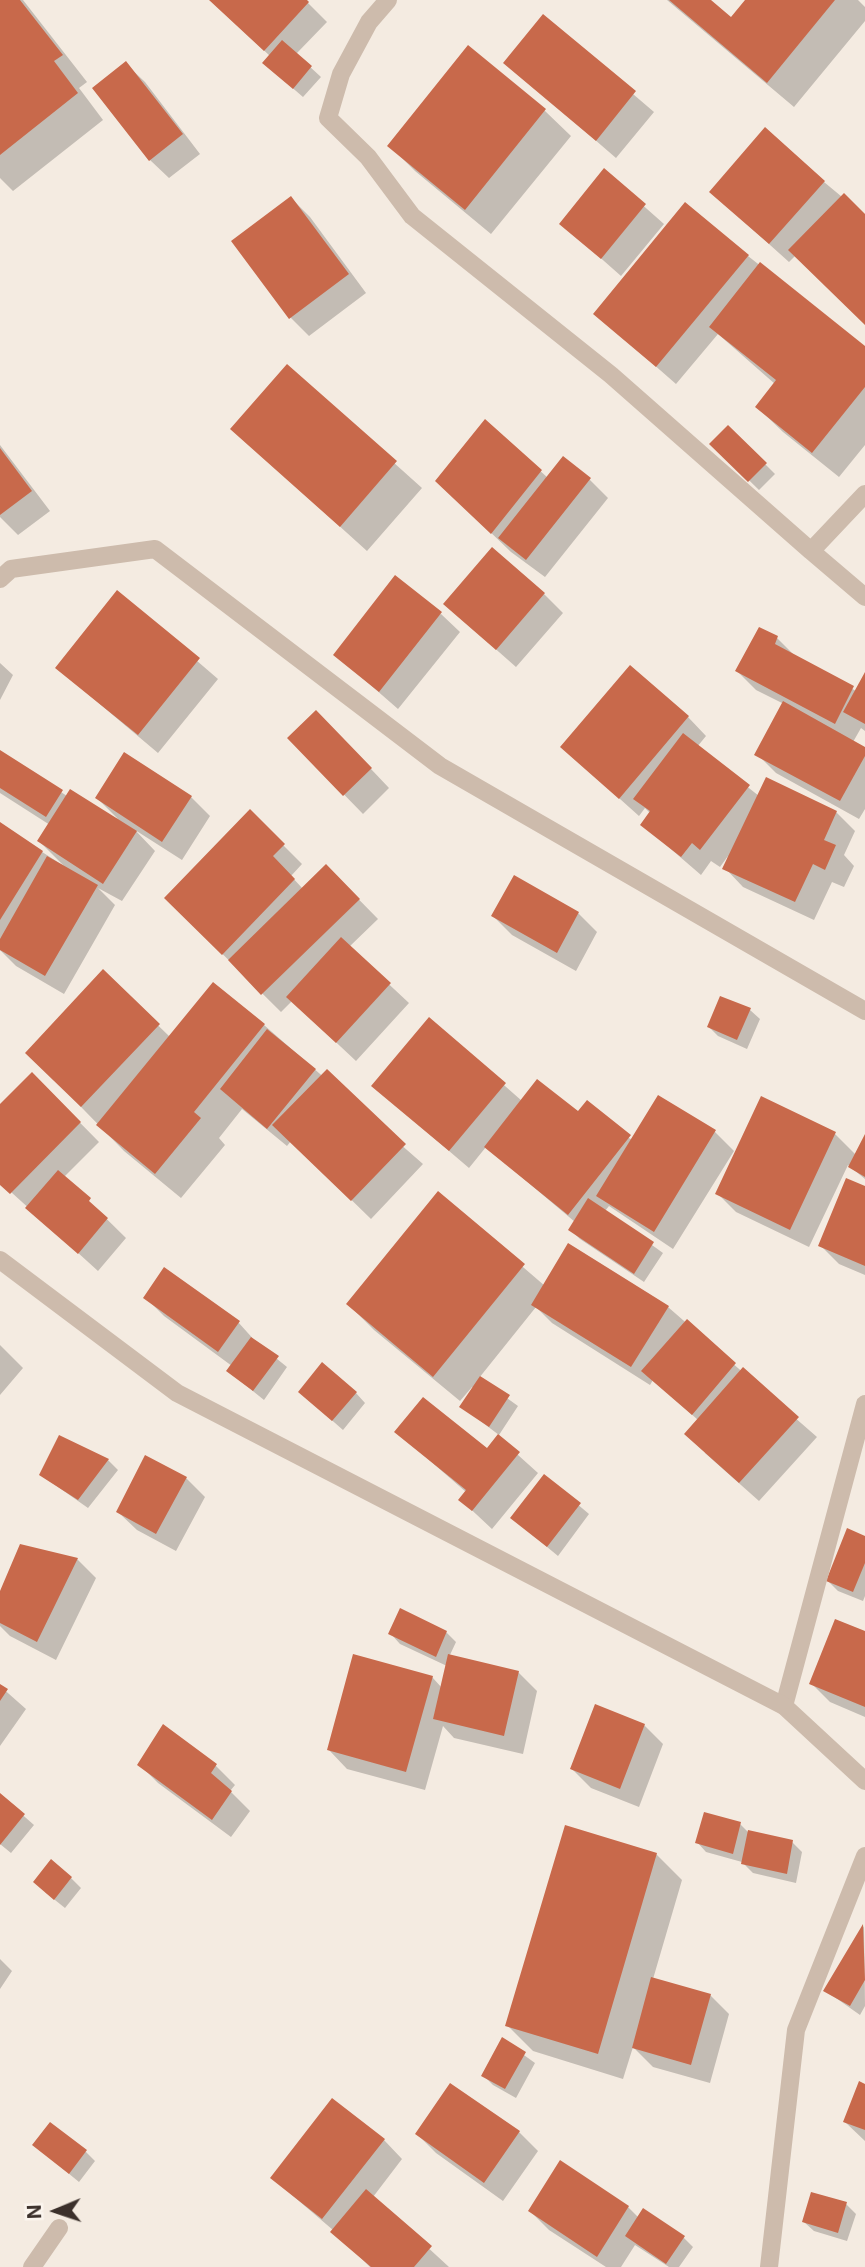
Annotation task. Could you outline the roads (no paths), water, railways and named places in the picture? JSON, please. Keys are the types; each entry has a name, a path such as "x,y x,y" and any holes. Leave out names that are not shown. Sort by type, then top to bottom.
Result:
{"street":[{"path":"388,0 369,22 341,74 328,118 368,157 412,216 611,375 865,597"},
{"path":"811,551 865,494"},
{"path":"0,579 11,569 155,550 440,766 865,1011"},
{"path":"0,1260 177,1393 784,1706 865,1781"},
{"path":"784,1706 865,1404"},
{"path":"769,2267 796,2029 865,1856"},
{"path":"32,2267 59,2228"}]}
